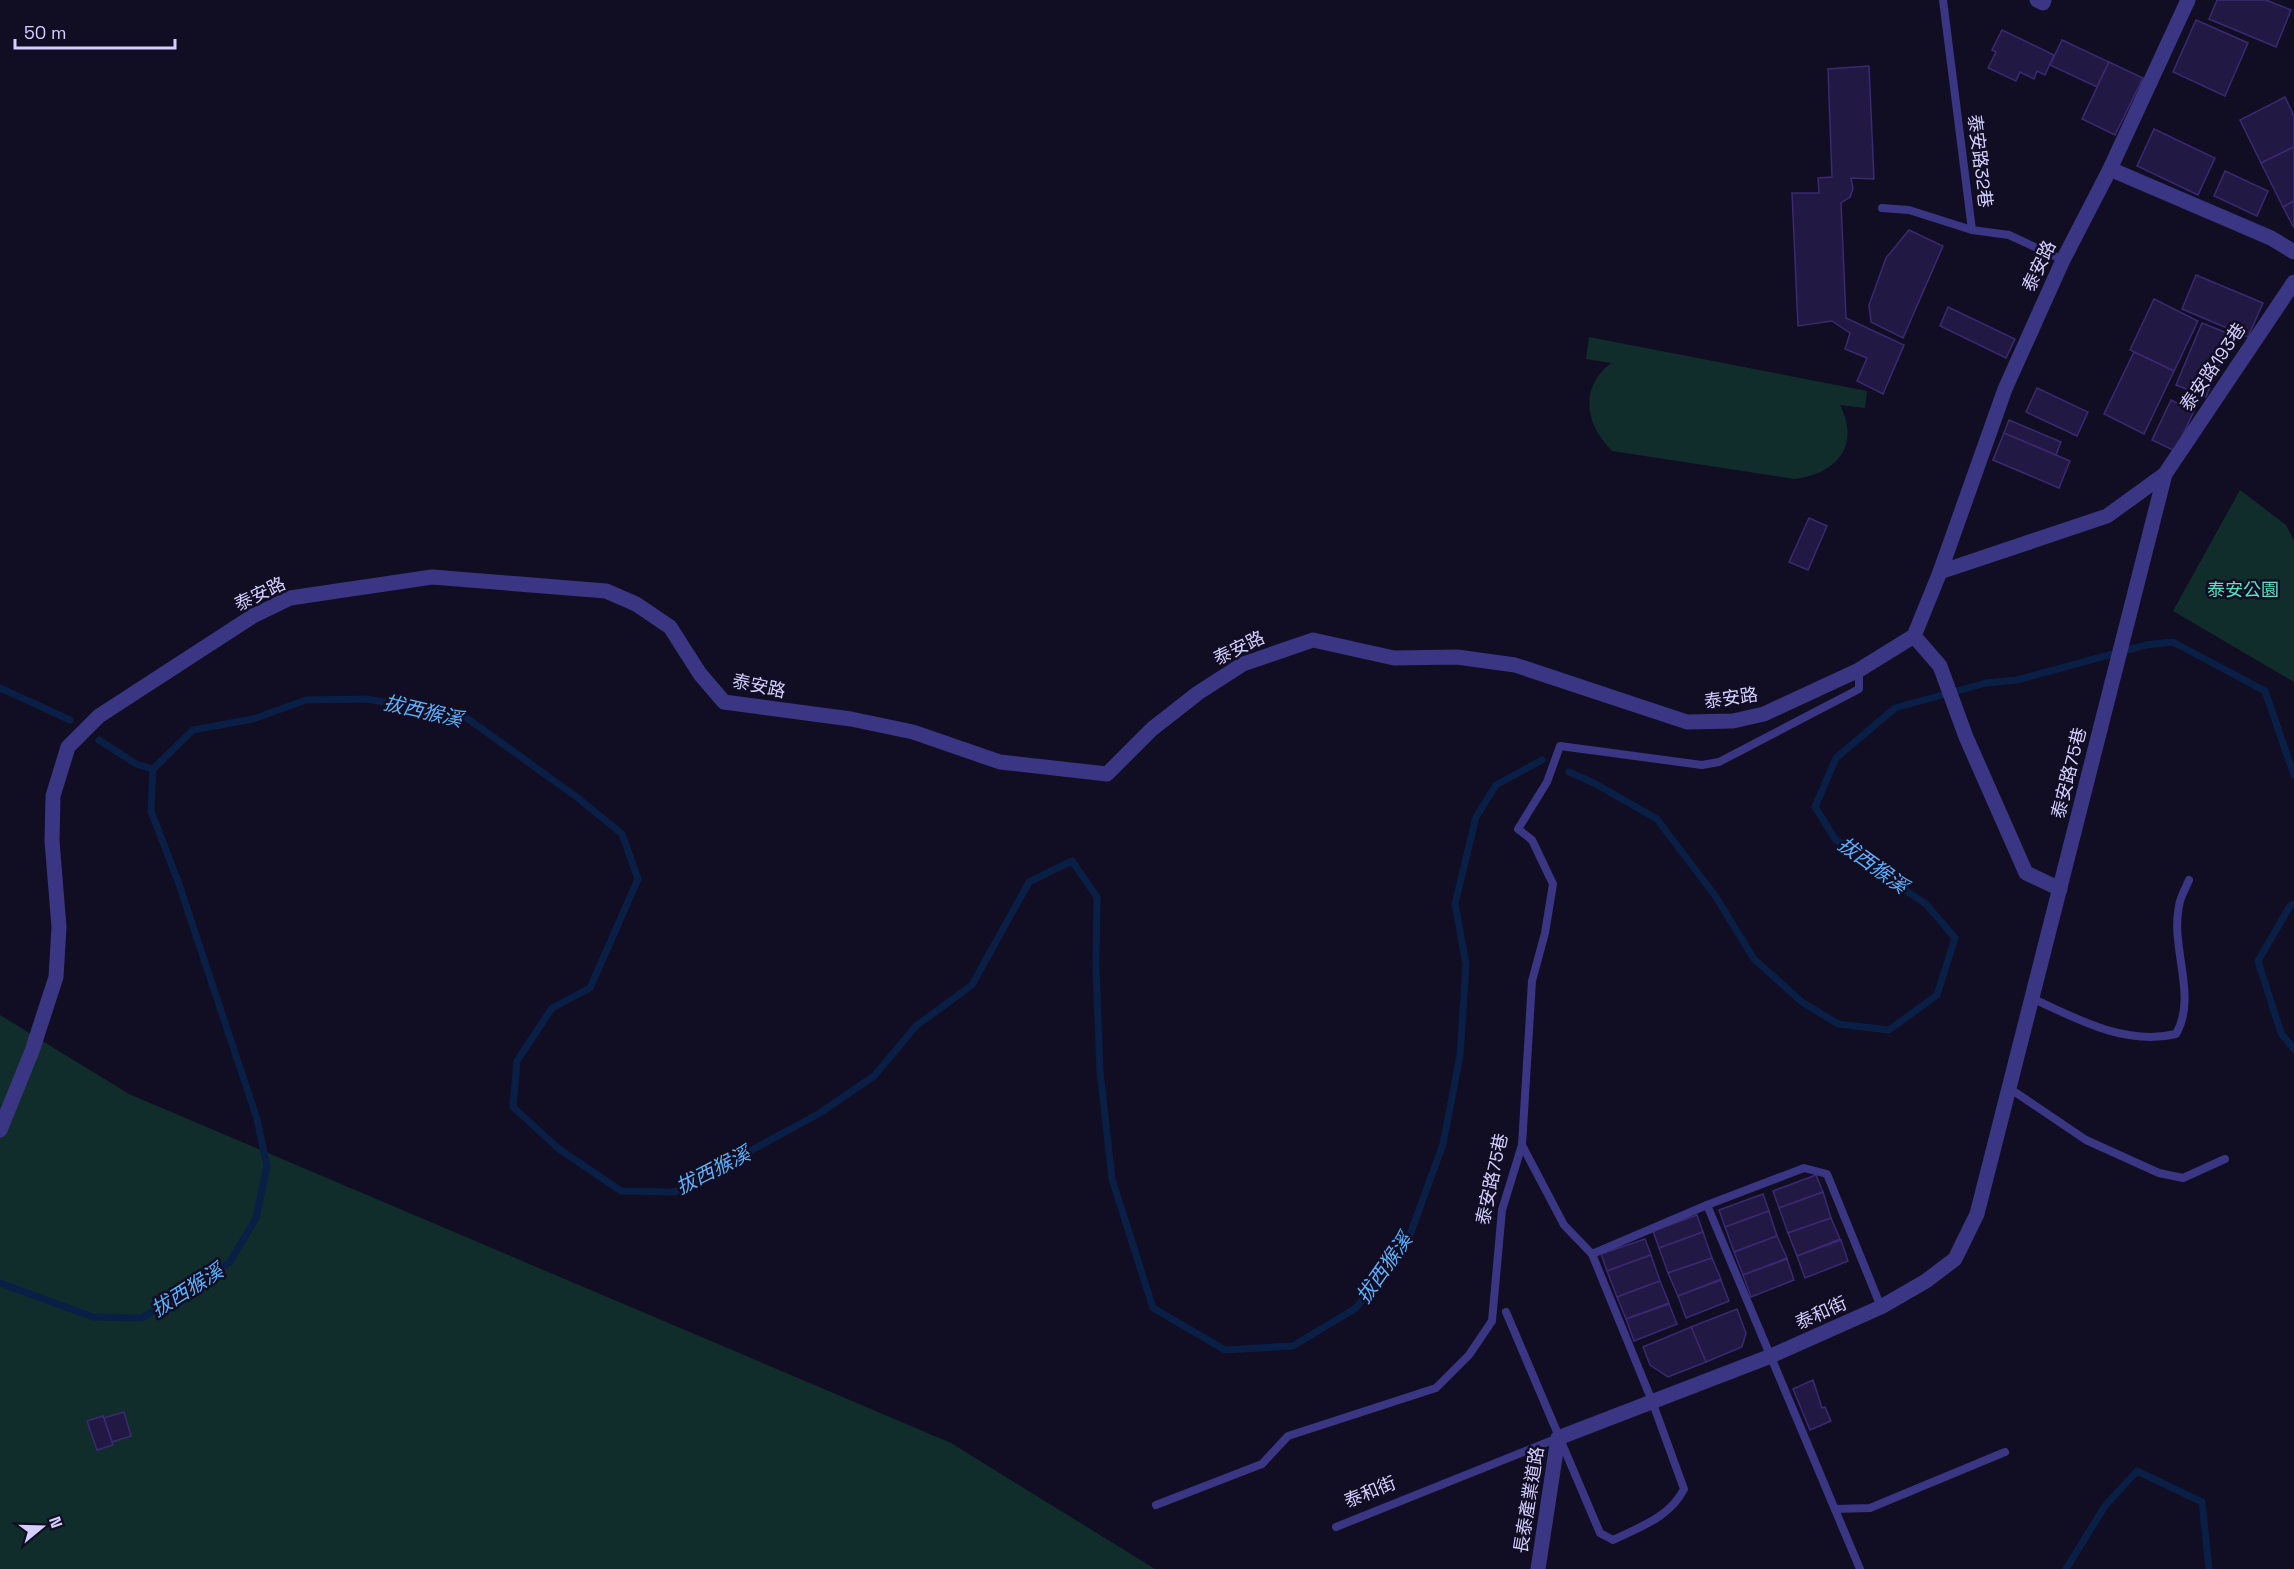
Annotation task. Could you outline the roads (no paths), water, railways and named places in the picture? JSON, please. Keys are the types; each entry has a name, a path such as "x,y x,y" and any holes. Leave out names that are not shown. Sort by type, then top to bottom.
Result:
{"street":[{"path":"2037,0 2043,3 2044,0"},
{"name":"泰安路","path":"0,1130 32,1051 56,977 59,927 52,841 53,796 68,747 99,716 253,616 290,598 432,577 606,591 636,604 670,627 700,674 724,702 851,719 913,732 1000,762 1107,774 1152,729 1198,693 1243,664 1313,640 1394,658 1457,657 1515,665 1687,723 1733,721 1764,714 1859,670 1914,636 1940,572 2005,389 2063,260 2110,169 2188,0"},
{"path":"2110,169 2271,238 2294,252"},
{"name":"泰安路193巷","path":"2165,474 2294,282"},
{"path":"1940,572 2107,516 2165,474"},
{"name":"泰安路75巷","path":"2060,889 2165,474"},
{"path":"1914,636 1940,666 1966,737 2026,873 2060,889"},
{"name":"泰和街","path":"1558,1438 1771,1356 1881,1307 1926,1281 1956,1258 1977,1214 2060,889"},
{"name":"長泰產業道路","path":"1538,1569 1558,1438"}],"lane":[{"name":"泰安路32巷","path":"1943,0 1972,230 2009,235 2063,260"},
{"path":"1882,208 1909,210 1972,230"},
{"name":"泰安路75巷","path":"1156,1505 1262,1464 1288,1436 1436,1388 1469,1355 1492,1321 1502,1210 1522,1145 1532,981 1545,933 1552,884 1532,840 1518,829 1547,782 1560,746 1702,765 1719,762 1859,689 1859,670"},
{"path":"2032,998 2097,1029 2160,1038 2176,1034 2184,1021 2185,1000 2178,931 2179,906 2189,880"},
{"path":"2009,1088 2086,1140 2159,1173 2183,1178 2225,1158"},
{"path":"1506,1312 1600,1533 1613,1540 1654,1521 1677,1503 1684,1489 1652,1401 1592,1254 1564,1225 1522,1145"},
{"path":"1592,1254 1707,1205 1804,1168 1827,1174 1881,1307"},
{"path":"1707,1205 1860,1569"},
{"name":"泰和街","path":"1335,1527 1558,1438"},
{"path":"1835,1509 1870,1508 2005,1452"}],"waterway":[{"name":"拔西猴溪","path":"1569,772 1594,783 1657,819 1716,897 1754,959 1802,1002 1838,1024 1889,1030 1937,995 1955,938 1926,904 1894,883 1857,852 1836,840 1815,807 1836,758 1895,708 1986,683 2017,680 2146,645 2173,642 2265,691 2294,775"},
{"path":"0,688 70,720"},
{"name":"拔西猴溪","path":"0,1283 93,1317 142,1318 230,1262 256,1218 267,1166 257,1119 179,884 151,811 153,769 193,730 253,719 306,700 366,699 464,716 578,798 622,834 638,879 590,988 552,1008 517,1061 513,1107 559,1149 621,1191 675,1192 820,1113 874,1076 916,1026 972,985 1029,882 1072,861 1097,897 1096,967 1100,1071 1112,1179 1153,1308 1225,1350 1293,1346 1356,1308 1407,1243 1443,1144 1460,1056 1466,964 1455,904 1476,817 1496,785 1542,760"},
{"path":"99,740 136,764 153,769"},
{"path":"2294,904 2290,906 2258,961 2281,1033 2294,1049"},
{"path":"2066,1569 2105,1506 2137,1471 2202,1502 2209,1569"}],"park label":[{"name":"泰安公園","path":"2243,590"}]}
